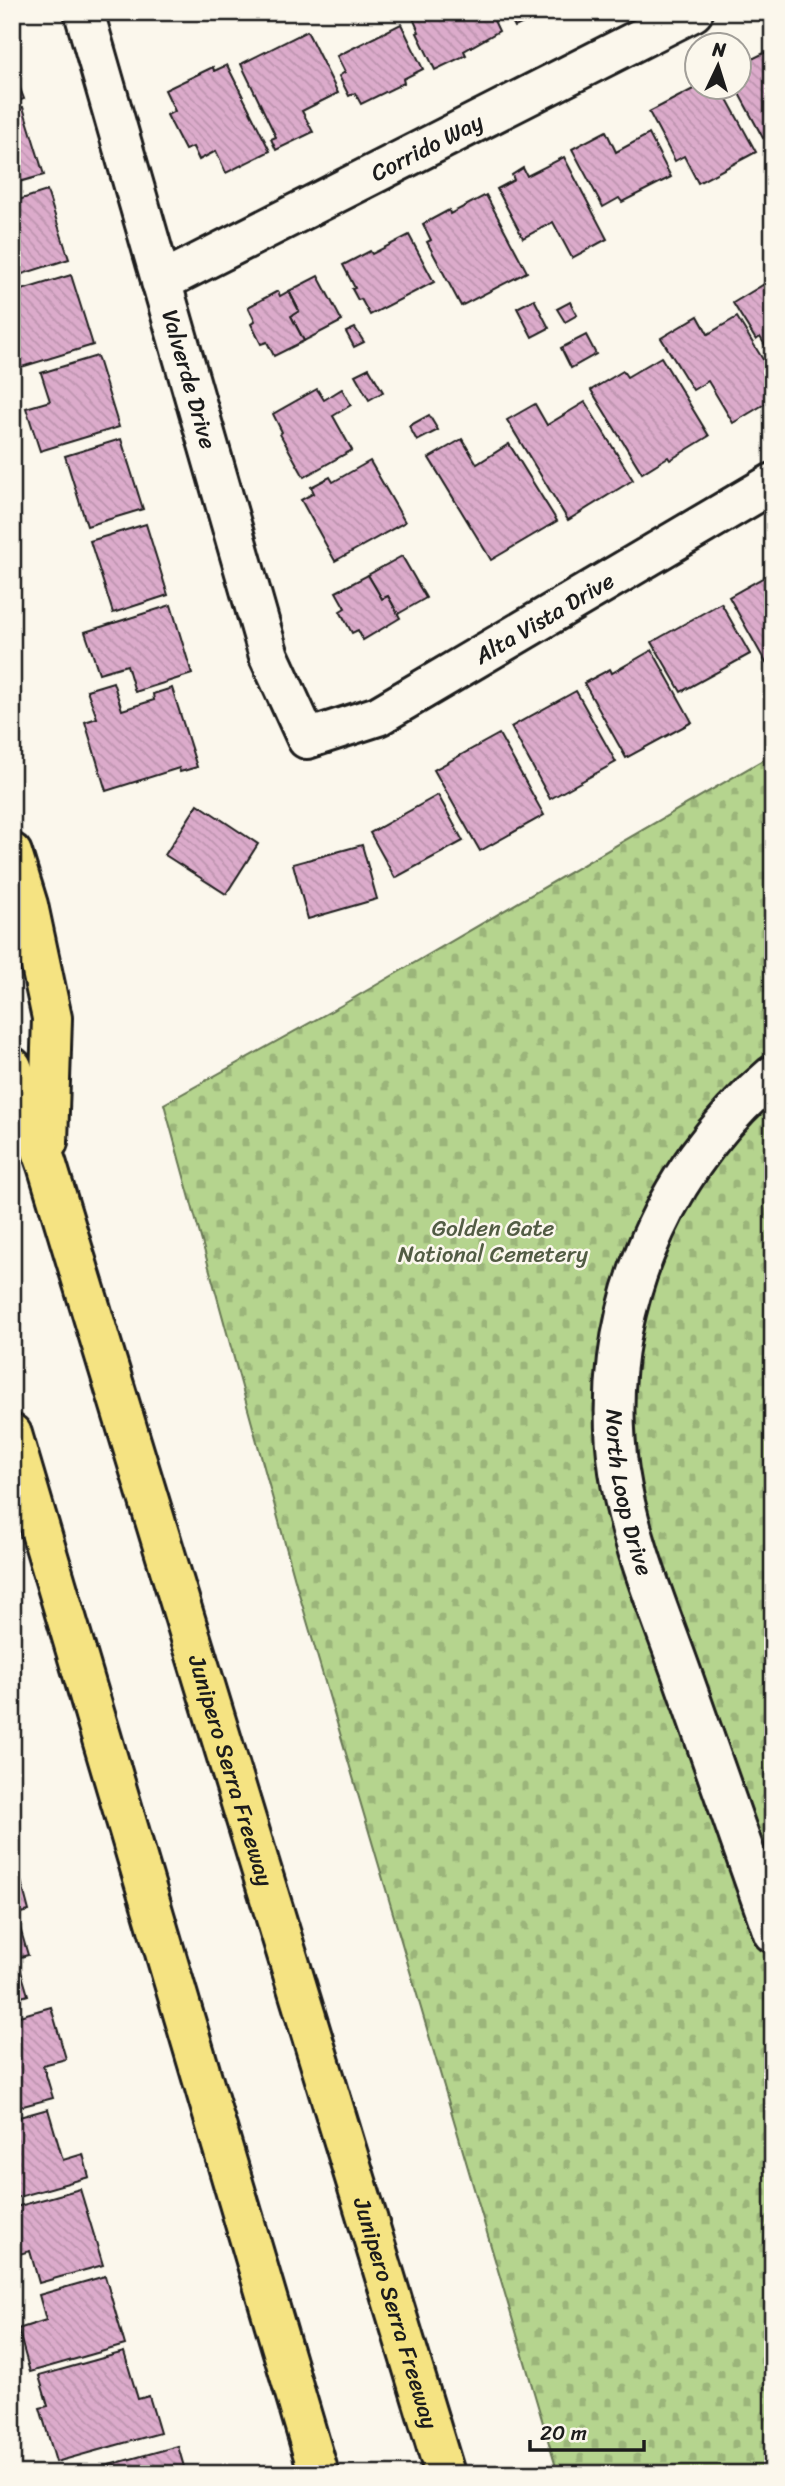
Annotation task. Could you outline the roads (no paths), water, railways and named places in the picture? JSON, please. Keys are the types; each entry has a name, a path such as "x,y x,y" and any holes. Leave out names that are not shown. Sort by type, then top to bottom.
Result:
{"highway":[{"path":"12,853 31,916 52,1018 47,1165"},
{"name":"Junipero Serra Freeway","path":"12,1067 47,1165 445,2474"},
{"path":"12,1434 319,2474"}],"street":[{"name":"Valverde Drive","path":"85,12 269,656 307,739"},
{"name":"Corrido Way","path":"160,282 693,12"},
{"name":"Alta Vista Drive","path":"307,739 378,716 773,483"},
{"name":"North Loop Drive","path":"773,1075 741,1102 714,1133 668,1201 651,1237 626,1311 615,1387 619,1471 638,1551 766,1893 773,1933"}],"park label":[{"name":"Golden Gate National Cemetery","path":"493,1241"}]}
